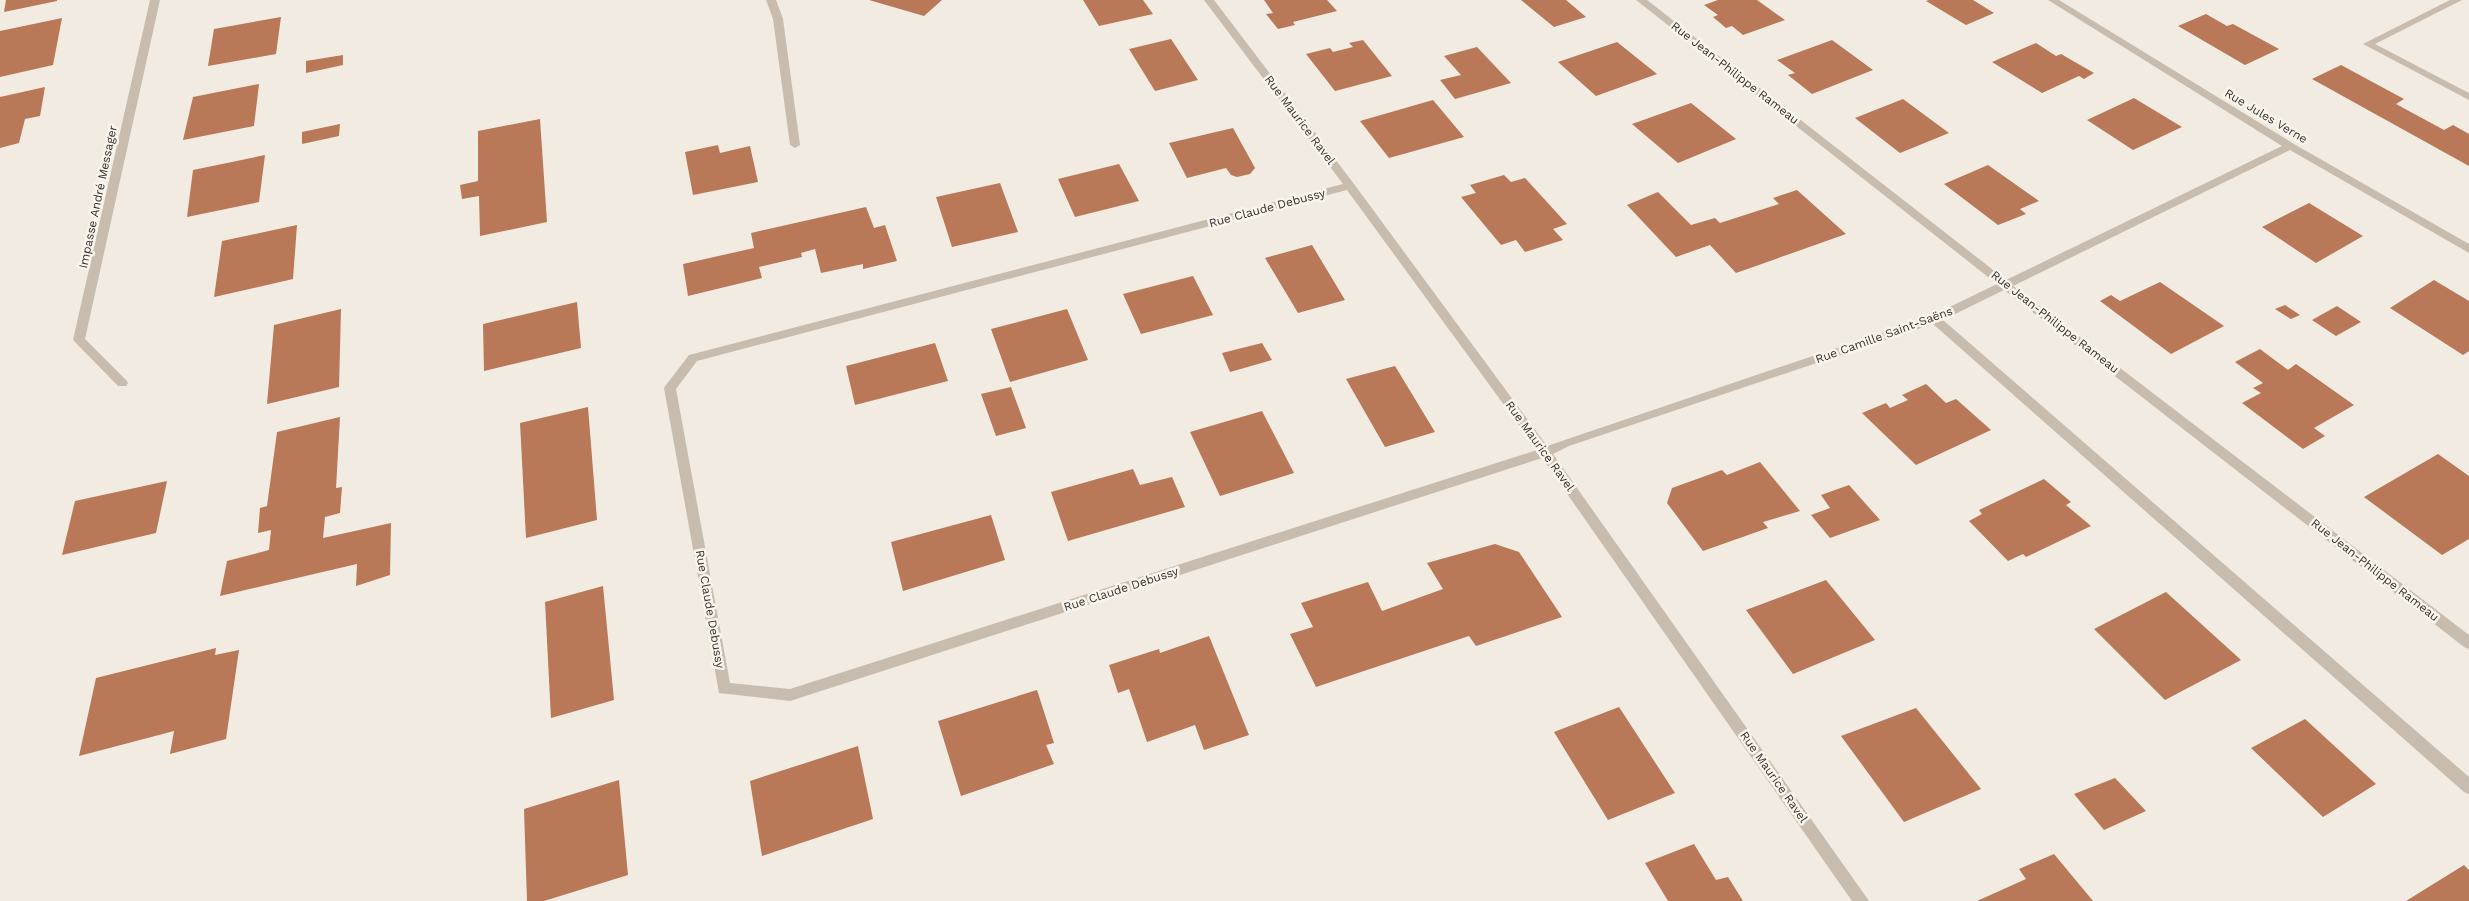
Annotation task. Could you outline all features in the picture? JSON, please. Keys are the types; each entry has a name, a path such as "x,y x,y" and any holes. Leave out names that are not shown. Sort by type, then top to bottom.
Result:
{"street":[{"name":"Impasse André Messager","path":"122,383 79,340 154,0"},
{"path":"771,0 778,18 795,145"},
{"name":"Rue Maurice Ravel","path":"1209,0 1350,186 1545,452 1860,901"},
{"name":"Rue Jean-Philippe Rameau","path":"1641,0 1991,272 2006,286 2469,643"},
{"name":"Rue Jules Verne","path":"2053,0 2290,146 2469,249"},
{"path":"2457,0 2368,44 2469,97"},
{"name":"Rue Camille Saint-Saëns","path":"1545,452 1564,443 1935,319 2290,146"},
{"name":"Rue Claude Debussy","path":"1350,186 693,358 670,388 724,689 790,695 1545,452"},
{"path":"1935,319 2469,787"}],"building":[{"path":"6,0 57,0 57,1 4,12"},
{"path":"869,0 942,0 924,16"},
{"path":"1083,0 1143,0 1153,14 1099,26"},
{"path":"1264,0 1327,0 1337,11 1293,22 1295,25 1278,29 1266,14 1273,13"},
{"path":"1521,0 1566,0 1586,17 1554,27"},
{"path":"1718,0 1757,0 1785,20 1743,35 1732,26 1726,28 1713,17 1718,15 1704,5"},
{"path":"1973,0 1994,13 1966,25 1926,1"},
{"path":"2206,14 2227,26 2233,24 2279,49 2245,65 2178,26"},
{"path":"281,17 276,54 208,66 214,29"},
{"path":"62,18 53,65 0,77 0,31"},
{"path":"1171,39 1198,80 1155,91 1129,49"},
{"path":"1363,40 1392,76 1335,91 1306,54 1330,48 1333,52 1353,47 1349,43"},
{"path":"1832,40 1873,70 1812,94 1788,75 1795,73 1777,60"},
{"path":"1617,42 1657,74 1596,96 1558,62"},
{"path":"2036,43 2056,56 2061,54 2094,73 2084,79 2079,76 2042,93 1992,62"},
{"path":"1477,47 1511,83 1455,99 1440,80 1461,75 1444,56"},
{"path":"343,55 343,65 306,73 306,61"},
{"path":"2341,65 2404,99 2396,104 2444,130 2453,125 2469,134 2469,166 2312,79"},
{"path":"259,84 254,126 183,140 193,97"},
{"path":"45,87 40,116 25,119 19,143 0,148 0,97"},
{"path":"2134,98 2182,127 2133,150 2087,120"},
{"path":"1903,99 1949,133 1900,153 1855,118"},
{"path":"1433,100 1464,137 1389,158 1360,121"},
{"path":"1691,103 1736,139 1678,163 1632,124"},
{"path":"540,119 547,222 480,236 479,196 462,199 460,185 478,181 478,131"},
{"path":"340,124 339,136 302,144 302,132"},
{"path":"1233,128 1255,168 1250,174 1237,177 1231,175 1226,168 1187,178 1169,143"},
{"path":"718,145 720,153 750,146 758,182 693,195 685,152"},
{"path":"265,155 259,202 187,217 193,170"},
{"path":"1119,164 1139,201 1075,217 1058,179"},
{"path":"1988,165 2039,201 2020,209 2026,214 1998,225 1944,184"},
{"path":"1504,175 1511,182 1525,178 1567,224 1553,229 1563,240 1525,252 1516,240 1501,245 1461,197 1476,193 1470,185"},
{"path":"1000,183 1018,232 952,247 936,197"},
{"path":"1797,190 1846,234 1736,273 1710,245 1676,257 1627,205 1658,192 1691,225 1715,218 1720,223 1779,204 1773,198"},
{"path":"2309,203 2363,236 2316,263 2262,227"},
{"path":"866,207 874,228 885,225 897,261 863,269 863,264 821,273 815,249 801,253 802,257 759,267 762,278 688,296 683,264 754,248 751,233"},
{"path":"297,225 293,279 214,297 222,241"},
{"path":"1312,245 1345,300 1298,313 1265,258"},
{"path":"1193,276 1213,315 1141,334 1123,294"},
{"path":"2434,280 2469,301 2469,351 2463,355 2390,308"},
{"path":"2160,282 2224,326 2171,354 2100,301 2111,295 2120,301"},
{"path":"577,302 581,348 484,371 483,324"},
{"path":"2285,305 2300,315 2291,319 2275,309"},
{"path":"2337,306 2361,322 2336,336 2312,320"},
{"path":"341,309 339,387 267,404 274,325"},
{"path":"1067,309 1088,360 1010,382 991,329"},
{"path":"935,343 948,381 855,405 846,366"},
{"path":"1262,343 1272,360 1230,372 1222,353"},
{"path":"2260,349 2288,370 2296,364 2354,405 2314,428 2325,436 2303,449 2242,403 2261,393 2253,388 2263,383 2235,362"},
{"path":"1395,366 1435,432 1385,447 1346,379"},
{"path":"1926,384 1946,403 1956,399 1991,430 1916,465 1862,413 1886,403 1890,408 1908,400 1902,395"},
{"path":"1011,387 1026,428 996,436 981,394"},
{"path":"588,407 597,520 526,538 520,423"},
{"path":"1262,411 1294,473 1220,496 1190,432"},
{"path":"340,417 336,488 342,487 340,513 325,517 323,538 391,523 390,575 356,586 357,564 220,596 227,561 269,550 271,530 258,533 260,508 267,506 277,432"},
{"path":"2438,454 2469,476 2469,539 2442,555 2364,497"},
{"path":"1760,462 1800,511 1763,522 1768,528 1703,551 1667,503 1672,488 1722,470 1727,475"},
{"path":"1133,469 1140,485 1172,477 1185,507 1068,541 1051,492"},
{"path":"2044,479 2071,502 2066,505 2091,526 2026,557 2023,554 2008,561 1969,521 1982,514 1979,510"},
{"path":"167,481 156,533 62,555 75,501"},
{"path":"1849,485 1880,520 1830,538 1811,515 1830,508 1821,495"},
{"path":"991,515 1005,560 903,591 891,542"},
{"path":"1495,544 1519,552 1562,617 1476,646 1469,636 1316,687 1290,634 1313,627 1301,603 1368,582 1382,611 1443,589 1427,563"},
{"path":"1826,580 1875,640 1793,674 1746,610"},
{"path":"603,586 614,700 551,718 545,602"},
{"path":"2166,592 2241,660 2165,700 2094,629"},
{"path":"1209,636 1249,735 1204,750 1195,725 1147,742 1129,689 1118,693 1109,665 1159,649 1160,653"},
{"path":"216,648 215,655 239,650 226,739 170,754 174,731 79,756 96,678"},
{"path":"1037,690 1054,743 1046,745 1054,764 961,796 938,721"},
{"path":"1619,707 1675,793 1608,820 1554,732"},
{"path":"1916,708 1981,789 1904,822 1841,736"},
{"path":"2305,719 2376,784 2323,817 2251,748"},
{"path":"858,746 873,819 762,856 750,781"},
{"path":"2115,778 2146,811 2104,830 2074,794"},
{"path":"619,780 628,875 544,901 527,901 524,809"},
{"path":"1694,844 1716,880 1728,877 1743,901 1668,901 1645,863"},
{"path":"2054,854 2093,901 1977,901 2026,879 2019,869"},
{"path":"2464,865 2469,870 2469,901 2406,901"}]}
